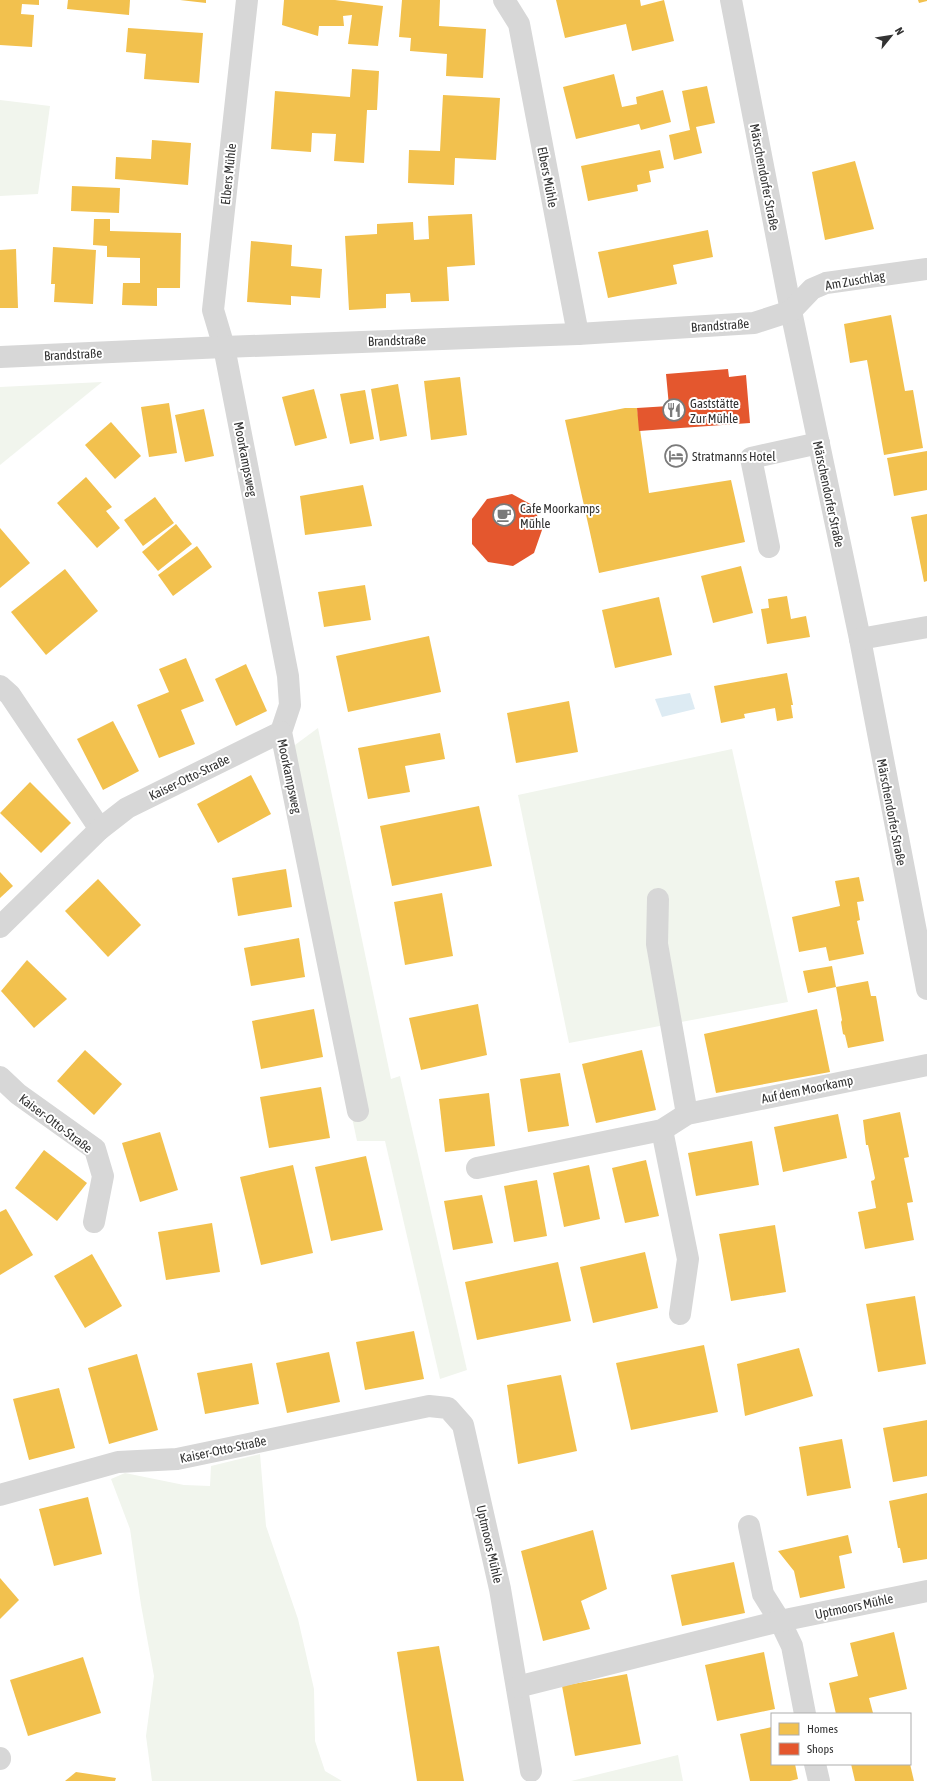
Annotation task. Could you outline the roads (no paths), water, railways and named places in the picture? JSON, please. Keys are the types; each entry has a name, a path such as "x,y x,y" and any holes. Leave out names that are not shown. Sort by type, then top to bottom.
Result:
{"street":[{"name":"Elbers Mühle","path":"224,347 213,310 247,0"},
{"name":"Elbers Mühle","path":"504,0 519,24 578,334"},
{"name":"Märschendorfer Straße","path":"731,0 791,311 860,639 927,989"},
{"name":"Am Zuschlag","path":"791,311 812,289 826,283 927,269"},
{"name":"Brandstraße","path":"0,357 578,334 754,323 791,311"},
{"name":"Moorkampsweg","path":"224,347 288,676 290,705 281,732 358,1111"},
{"path":"769,546 751,458 819,443"},
{"path":"860,639 927,627"},
{"path":"0,686 10,695 100,829"},
{"name":"Kaiser-Otto-Straße","path":"0,927 100,829 127,808 281,732"},
{"path":"658,899 657,944 686,1114"},
{"name":"Auf dem Moorkamp","path":"477,1168 662,1130 686,1114 927,1064"},
{"name":"Kaiser-Otto-Straße","path":"0,1077 18,1094 95,1149 103,1176 94,1222"},
{"path":"662,1130 688,1259 680,1314"},
{"name":"Kaiser-Otto-Straße","path":"0,1495 118,1462 177,1459 429,1406 448,1408"},
{"name":"Uptmoors Mühle","path":"448,1408 463,1426 500,1589 531,1771"},
{"path":"749,1526 763,1594 780,1621 792,1646 805,1713"},
{"name":"Uptmoors Mühle","path":"517,1687 780,1621 927,1591"},
{"path":"815,1765 819,1781"}],"place":[{"name":"Gaststätte Zur Mühle","path":"674,410"},
{"name":"Stratmanns Hotel","path":"676,456"},
{"name":"Cafe Moorkamps Mühle","path":"504,515"}]}
